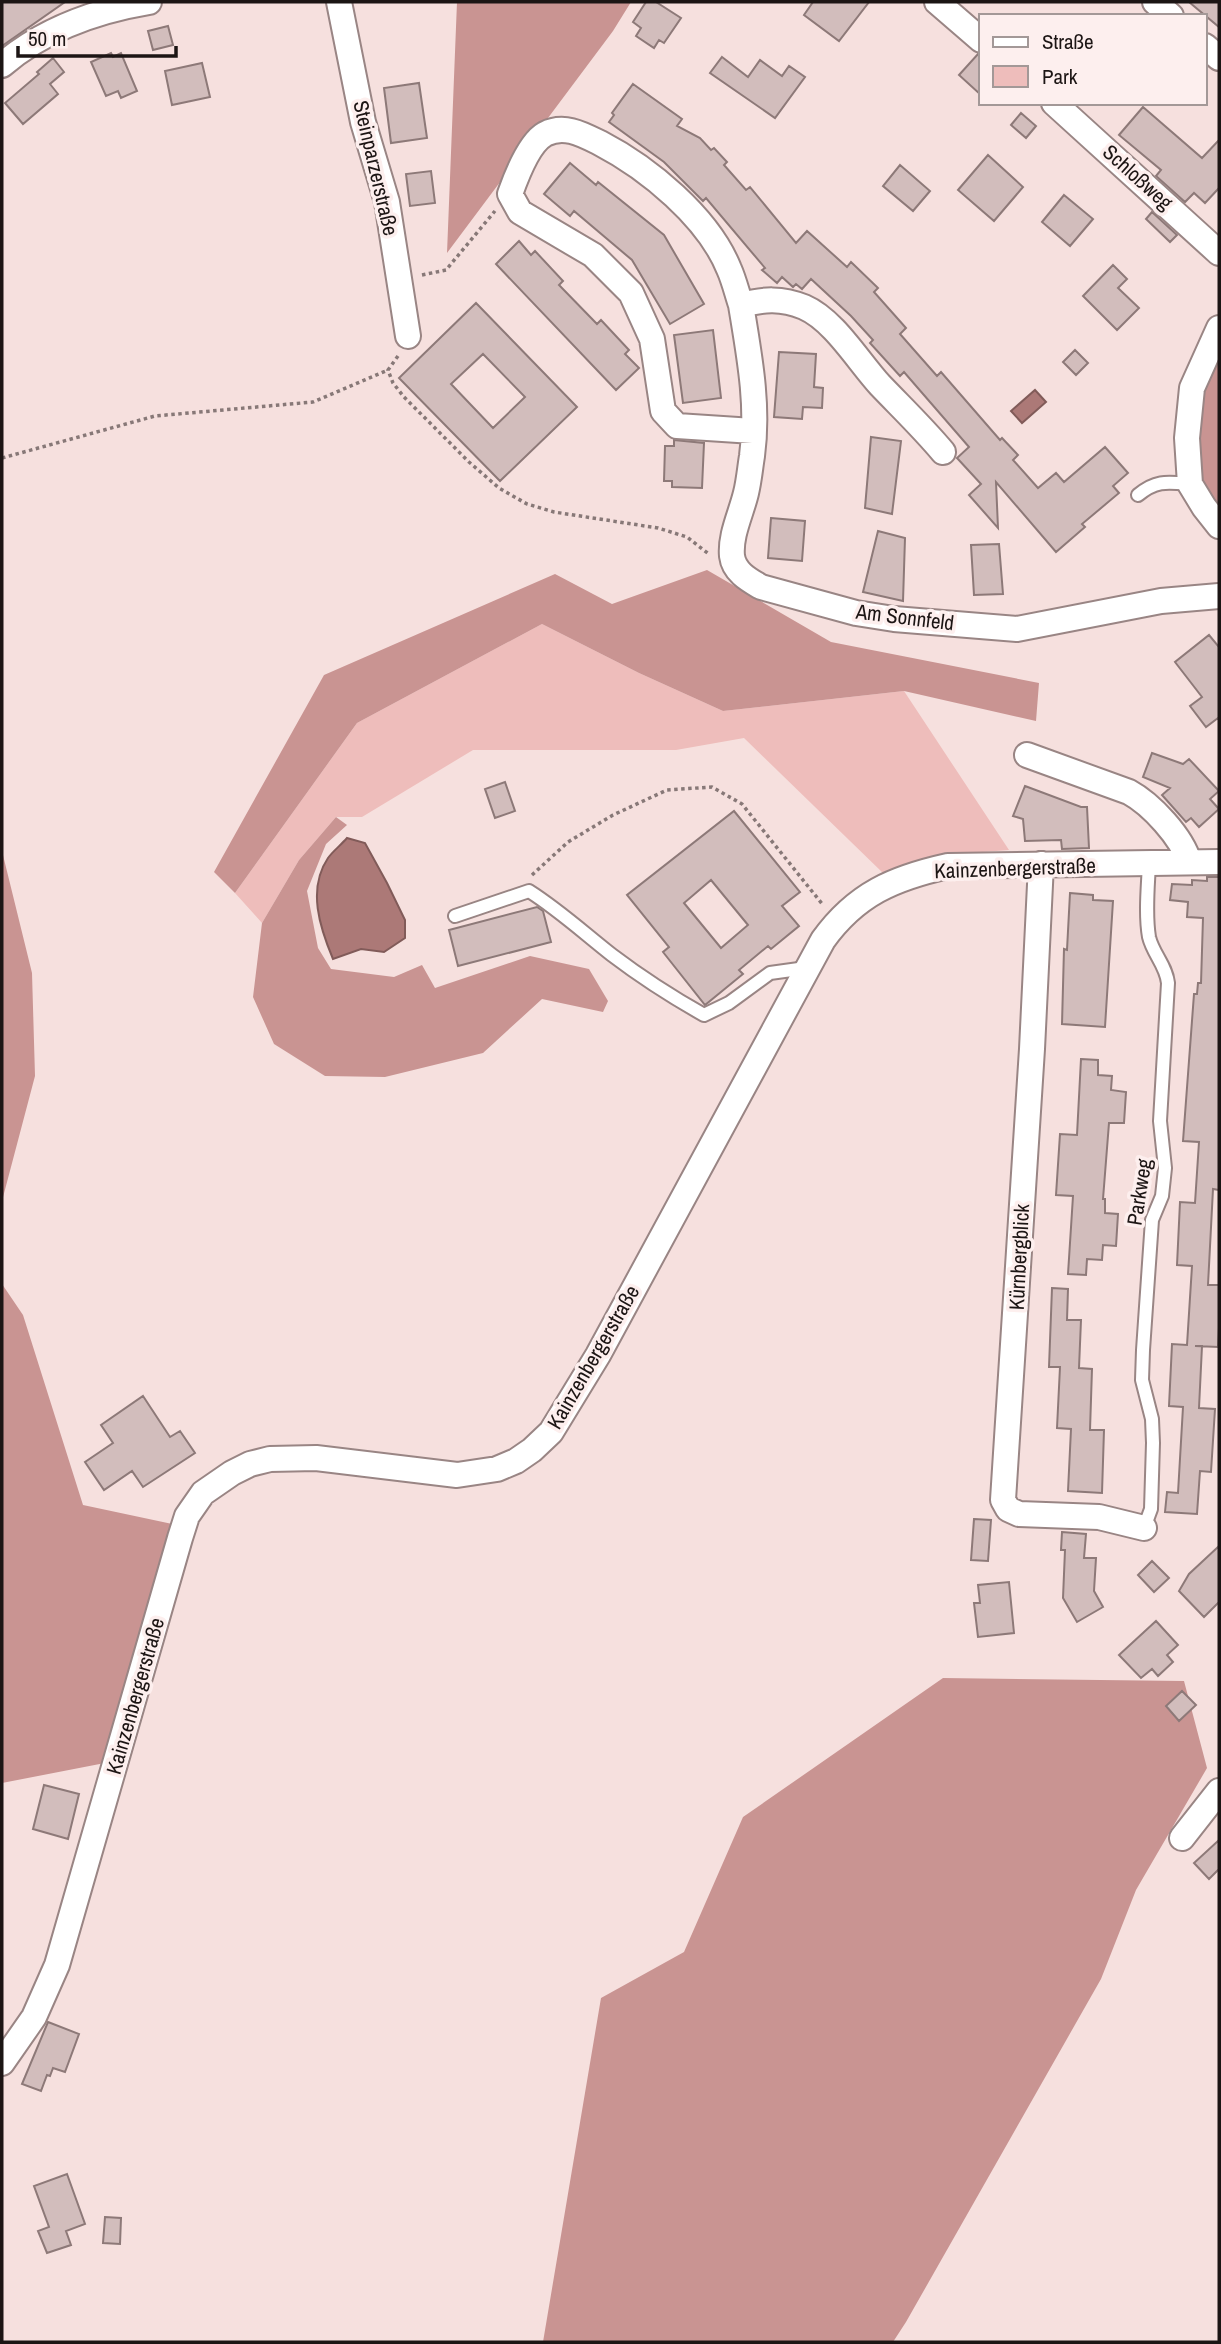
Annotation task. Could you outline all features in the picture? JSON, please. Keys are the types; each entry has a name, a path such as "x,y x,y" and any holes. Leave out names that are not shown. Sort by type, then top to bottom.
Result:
{"street":[{"path":"2,65 41,36 67,24 122,6 149,2"},
{"name":"Steinparzerstraße","path":"339,2 363,122 387,202 408,336"},
{"path":"937,2 979,38"},
{"path":"1155,2 1169,14"},
{"name":"Schloßweg","path":"1056,105 1219,253"},
{"path":"732,559 733,540 746,493 753,452 753,431 752,368 741,304 729,267 706,231 649,172 580,133 559,128 542,136 518,170 510,194 520,212 593,255 631,293 652,339 663,411 677,426 753,431"},
{"path":"741,304 781,299 806,308 827,322 881,386 943,452"},
{"path":"1219,328 1192,388 1186,438 1190,484 1219,526"},
{"name":"Am Sonnfeld","path":"732,559 736,568 747,579 761,587 856,613 894,619 1006,628 1042,626 1161,601 1219,596"},
{"path":"1027,755 1141,798 1178,839 1186,850 1189,862"},
{"name":"Kainzenbergerstraße","path":"2,2063 34,2017 57,1965 176,1551 187,1516 204,1493 220,1480 250,1464 270,1459 316,1458 457,1475 497,1469 532,1450 551,1432 592,1366 806,968 836,921 885,885 948,866 1219,862"},
{"name":"Kürnbergblick","path":"1041,864 1003,1500 1007,1510 1019,1514 1099,1517 1144,1528"},
{"path":"1182,1838 1219,1791"}],"lane":[{"path":"1138,495 1151,484 1190,484"},
{"name":"Parkweg","path":"1144,1528 1151,1509 1153,1443 1152,1419 1142,1380 1143,1350 1152,1220 1162,1196 1165,1168 1160,1121 1168,983 1166,971 1154,952 1149,937 1149,863"},
{"path":"455,916 529,891 557,909 621,961 670,996 704,1014 729,1003 770,973 806,968"}],"path":[{"path":"400,279 446,270 510,194"},
{"path":"2,458 155,416 313,402 388,370 408,336"},
{"path":"388,370 393,383 404,397 499,488 527,503 554,512 658,528 688,537 708,554 732,559"},
{"path":"529,891 532,873 568,842 612,815 667,790 712,787 742,804 836,921"}],"green space":[{"path":"542,624 639,673 723,711 904,691 1009,850 931,856 884,874 744,738 676,750 473,750 362,817 336,817 299,860 262,923 235,893 357,723"}],"shaded area":[{"path":"457,2 631,2 613,31 447,253"},
{"path":"1219,358 1219,512 1201,481 1198,461 1205,383"},
{"path":"1035,390 1046,402 1022,423 1011,411"},
{"path":"707,570 831,642 1039,683 1036,721 904,691 723,711 639,673 542,624 357,723 235,893 214,872 324,675 555,574 612,604"},
{"path":"336,817 347,825 326,844 307,891 318,948 331,969 394,977 422,965 435,988 530,956 589,969 608,1001 603,1012 542,999 483,1053 385,1077 325,1076 274,1044 253,997 262,923 299,860"},
{"path":"347,838 365,843 405,920 405,938 384,952 361,949 333,959 320,922 318,882 328,858"},
{"path":"2,851 32,973 35,1076 2,1201"},
{"path":"2,1284 23,1315 83,1505 177,1525 110,1762 2,1783"},
{"path":"943,1678 1184,1681 1207,1768 1136,1890 1101,1979 906,2322 893,2342 543,2342 601,1998 684,1952 743,1817"}],"building":[{"path":"2,2 65,2 2,46"},
{"path":"646,2 656,2 681,18 664,43 659,40 654,48 636,36 641,28 633,22"},
{"path":"813,2 869,2 839,41 804,15"},
{"path":"1189,2 1219,2 1219,27 1207,14"},
{"path":"168,26 173,45 153,50 148,31"},
{"path":"111,53 113,57 121,53 137,91 121,98 118,91 106,96 91,62"},
{"path":"978,54 979,54 979,93 959,75"},
{"path":"722,57 748,77 760,60 782,76 789,66 805,77 775,118 710,73"},
{"path":"53,58 64,72 50,84 58,94 23,124 5,103"},
{"path":"202,63 210,97 172,105 165,71"},
{"path":"419,83 427,138 391,143 384,88"},
{"path":"633,84 682,119 677,126 700,138 711,150 714,148 727,162 724,165 746,190 750,187 796,243 807,231 847,267 851,262 878,288 874,292 906,328 900,334 937,376 941,372 1000,440 1002,438 1018,455 1013,460 1038,488 1056,473 1064,482 1105,447 1128,473 1113,486 1119,493 1082,524 1085,527 1056,552 996,482 998,528 969,495 981,484 957,458 969,447 904,372 900,376 870,343 873,340 851,316 811,279 802,289 796,284 793,287 782,277 777,283 762,270 765,268 706,198 703,201 664,162 609,122 614,115 612,113"},
{"path":"1143,107 1202,158 1219,140 1219,188 1205,203 1194,193 1185,202 1156,176 1161,170 1119,135"},
{"path":"1021,113 1036,126 1026,138 1011,125"},
{"path":"988,155 1023,187 994,221 958,190"},
{"path":"570,163 664,235 704,304 670,324 632,260 574,211 570,216 544,194"},
{"path":"900,165 930,191 913,211 883,186"},
{"path":"431,171 435,203 410,206 406,174"},
{"path":"1064,195 1093,219 1070,246 1042,222"},
{"path":"1152,212 1177,235 1170,242 1146,219"},
{"path":"519,241 531,255 535,251 563,281 559,285 597,324 601,320 629,350 625,354 639,368 616,390 496,264"},
{"path":"1113,265 1127,279 1118,288 1139,308 1117,330 1083,296"},
{"path":"476,303 577,407 500,481 399,378","holes":["483,354 525,397 493,428 451,384"]},
{"path":"713,330 721,398 683,403 674,335"},
{"path":"1075,350 1088,363 1076,375 1063,362"},
{"path":"779,352 816,354 814,387 823,388 822,408 803,407 802,419 774,417"},
{"path":"871,437 901,441 892,514 865,508"},
{"path":"674,440 704,443 702,488 672,487 672,481 664,481 665,446 674,446"},
{"path":"771,518 805,521 802,561 768,558"},
{"path":"878,531 905,538 903,601 863,592"},
{"path":"999,544 1003,594 974,595 971,545"},
{"path":"1209,635 1219,647 1219,719 1206,727 1190,706 1202,697 1175,662"},
{"path":"1152,753 1183,764 1189,759 1219,791 1210,799 1219,809 1199,827 1191,818 1186,822 1162,795 1170,788 1143,777"},
{"path":"505,782 515,811 495,818 485,789"},
{"path":"1025,786 1087,807 1089,848 1062,849 1061,840 1025,841 1023,819 1013,816"},
{"path":"734,811 800,892 782,906 799,926 771,949 768,946 739,970 743,974 705,1005 663,952 669,947 627,895","holes":["711,880 748,925 721,948 684,903"]},
{"path":"1207,877 1219,877 1219,1190 1213,1189 1208,1285 1219,1285 1219,1328 1218,1347 1202,1346 1199,1408 1215,1409 1211,1472 1200,1471 1197,1514 1165,1512 1167,1492 1178,1493 1183,1407 1169,1406 1172,1344 1187,1345 1192,1266 1177,1265 1180,1202 1195,1203 1199,1142 1183,1141 1194,994 1197,994 1198,983 1201,983 1203,918 1187,917 1188,902 1170,900 1172,884 1192,885 1192,880 1207,881"},
{"path":"1070,893 1093,895 1093,900 1113,901 1105,1027 1062,1024 1064,949 1067,950"},
{"path":"537,907 543,911 551,942 458,966 449,930"},
{"path":"1081,1059 1098,1060 1098,1075 1112,1076 1111,1090 1126,1092 1124,1123 1109,1123 1103,1199 1105,1213 1118,1214 1116,1246 1103,1245 1102,1260 1087,1259 1086,1275 1068,1274 1073,1196 1056,1195 1060,1134 1077,1135"},
{"path":"1052,1288 1068,1289 1067,1320 1081,1320 1079,1368 1092,1369 1090,1430 1104,1430 1102,1493 1068,1491 1071,1429 1057,1428 1060,1367 1049,1367"},
{"path":"143,1396 170,1437 180,1431 195,1453 143,1487 132,1471 104,1490 85,1462 113,1443 101,1425"},
{"path":"974,1519 991,1520 988,1561 971,1560"},
{"path":"1062,1532 1086,1534 1084,1558 1096,1558 1094,1591 1103,1607 1077,1622 1063,1598 1065,1550 1061,1550"},
{"path":"1219,1546 1219,1602 1204,1617 1179,1591 1189,1574"},
{"path":"1152,1561 1169,1578 1154,1592 1138,1575"},
{"path":"1009,1582 1014,1633 978,1637 974,1603 980,1603 978,1585"},
{"path":"1156,1621 1178,1645 1167,1655 1173,1662 1158,1676 1152,1669 1141,1678 1119,1655"},
{"path":"1182,1691 1196,1705 1179,1721 1166,1706"},
{"path":"44,1785 79,1794 68,1839 33,1829"},
{"path":"1219,1840 1219,1869 1209,1879 1194,1863"},
{"path":"48,2022 79,2034 65,2072 53,2068 41,2091 22,2084"},
{"path":"67,2174 85,2224 66,2231 71,2245 47,2253 38,2231 49,2227 34,2186"},
{"path":"105,2217 121,2218 120,2244 103,2243"}]}
